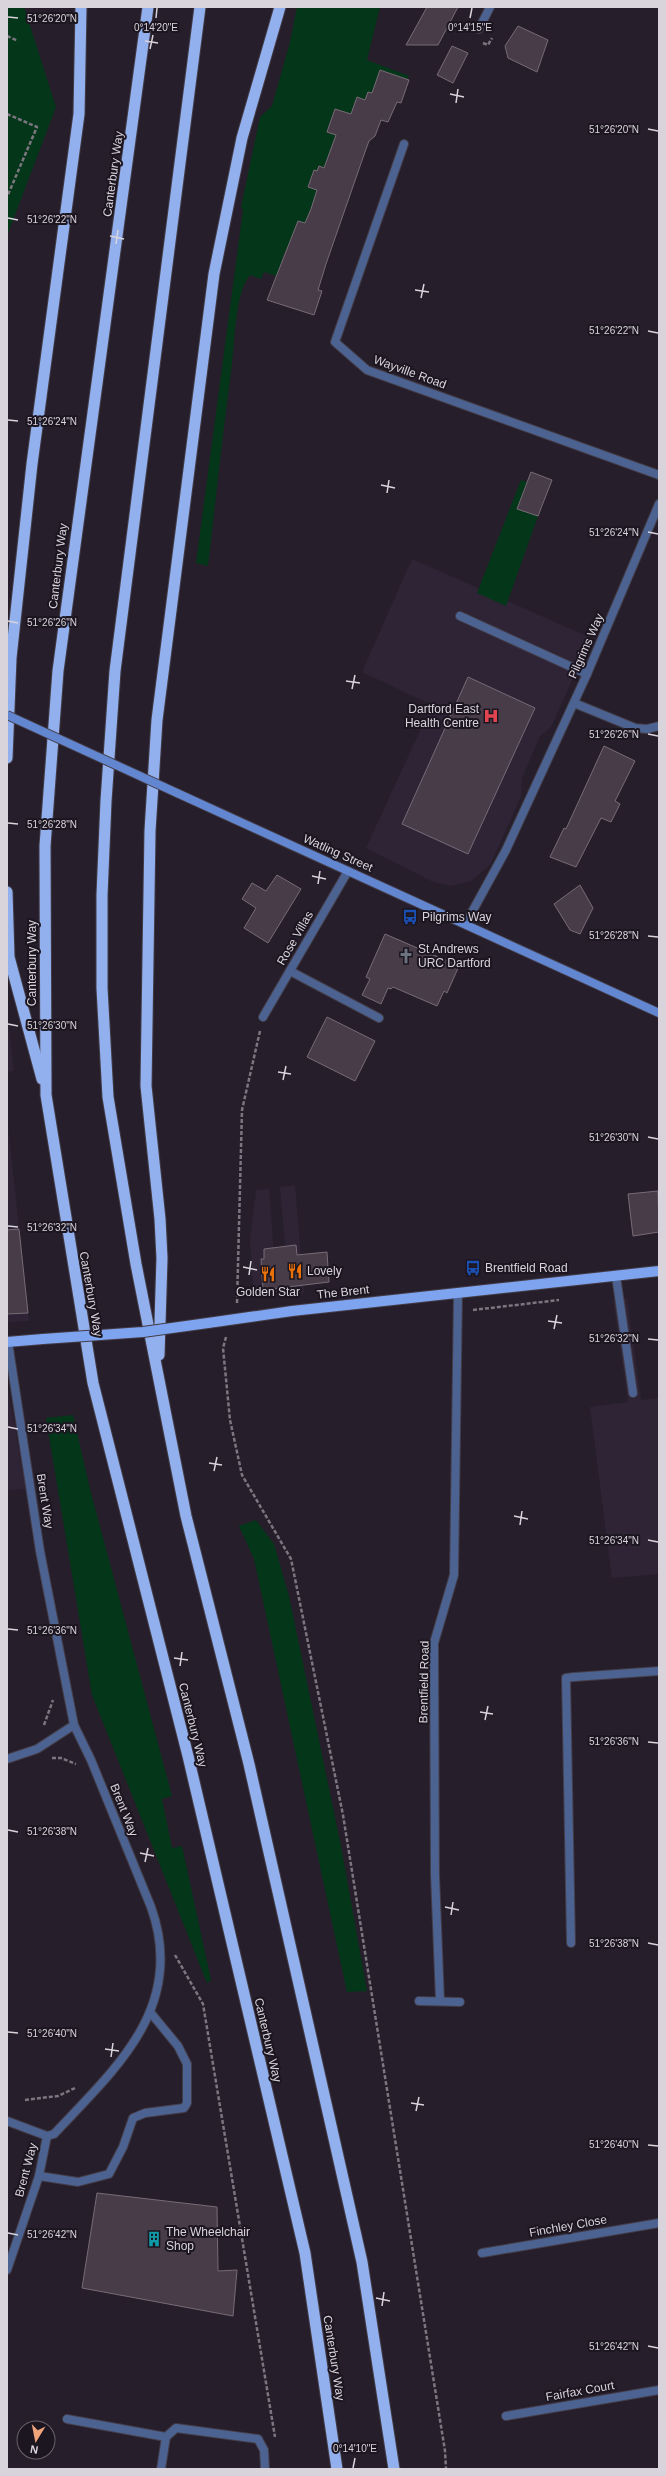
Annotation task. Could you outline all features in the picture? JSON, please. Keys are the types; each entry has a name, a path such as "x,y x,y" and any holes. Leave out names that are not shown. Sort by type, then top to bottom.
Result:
{"highway":[{"path":"7,758 12,658 32,464 79,114 82,7"},
{"name":"Canterbury Way","path":"148,7 58,671 45,846 46,1095 93,1383 188,1756 305,2253 337,2469"},
{"path":"200,7 115,671 106,801 102,895 102,988 108,1097 136,1264 186,1516 250,1764 362,2262 394,2469"},
{"path":"158,1374 162,1258 160,1220 146,1086 150,831 157,720 214,274 242,138 280,7"},
{"path":"7,892 9,957 46,1095"}],"main road":[{"name":"Watling Street","path":"7,715 348,871 466,923 659,1013"},
{"name":"The Brent","path":"8,1342 143,1332 458,1293 659,1271"}],"street":[{"path":"479,29 490,7"},
{"name":"Wayville Road","path":"404,144 334,342 367,370 659,475"},
{"name":"Pilgrims Way","path":"466,923 503,857 574,703 659,504"},
{"path":"460,616 587,674"},
{"path":"574,703 635,728 647,729 659,726"},
{"name":"Rose Villas","path":"263,1017 348,871"},
{"path":"290,971 379,1018"},
{"path":"616,1276 633,1394"},
{"name":"Brentfield Road","path":"440,2002 435,1875 434,1643 454,1574 458,1293"},
{"name":"Brent Way","path":"7,2270 39,2176 47,2136 54,2134 119,2065 136,2042 150,2012 158,1974 159,1954 156,1922 91,1760 74,1725 40,1551 8,1342"},
{"path":"570,1943 566,1678 659,1671"},
{"path":"7,1760 37,1749 74,1725"},
{"path":"419,2001 460,2002"},
{"path":"39,2176 78,2182 109,2174 124,2147 133,2118 144,2113 184,2108 187,2103 187,2064 178,2046 150,2012"},
{"path":"7,2121 47,2136"},
{"name":"Finchley Close","path":"482,2253 659,2223"},
{"name":"Fairfax Court","path":"506,2416 659,2390"},
{"path":"67,2419 166,2437"},
{"path":"161,2469 166,2437 176,2428 258,2439 264,2450 264,2469"}],"path":[{"path":"7,36 18,41"},
{"path":"7,114 37,127 7,197"},
{"path":"263,1017 242,1110 238,1300 223,1348 230,1420 242,1475 291,1559 343,1815 416,2265 446,2469"},
{"path":"470,1314 472,1310 563,1299"},
{"path":"48,1759 61,1758 80,1766"},
{"path":"172,1949 203,2004 264,2358 275,2439"},
{"path":"25,2100 58,2096 79,2086"}],"shaded area":[{"name":"Dartford East Health Centre","path":"412,559 591,638 551,727 540,736 522,778 521,797 490,865 471,881 450,886 431,881 366,848 432,705 362,672"},
{"path":"7,1013 14,1071 7,1072"},
{"path":"7,1116 29,1321 7,1322"},
{"path":"295,1185 304,1293 289,1294 280,1187"},
{"path":"269,1189 277,1295 254,1298 250,1241 256,1190"},
{"path":"627,1298 641,1400 659,1398 659,1574 612,1578 590,1407 628,1402 613,1299"},
{"path":"7,1382 14,1423 26,1489 7,1490"}],"green space":[{"path":"7,7 24,7 56,107 7,236"},
{"path":"297,7 380,7 367,60 409,76 407,79 380,70 372,93 368,92 365,100 375,123 335,109 327,131 336,135 336,138 325,165 356,176 355,178 319,166 317,171 314,170 308,186 318,190 307,220 336,234 298,221 295,227 302,230 327,259 327,264 285,251 278,273 287,276 288,280 264,272 261,279 250,275 245,283 241,293 236,317 232,364 208,566 196,563 243,210 241,207 260,117 272,106 290,42"},
{"path":"521,480 527,482 518,509 538,516 506,606 477,593"},
{"path":"73,1415 90,1489 172,1796 162,1799 172,1848 182,1846 211,1980 207,1983 92,1695 46,1418"},
{"path":"256,1520 274,1544 289,1596 341,1846 367,1991 347,1992 254,1559 239,1526"}],"building":[{"path":"427,7 458,7 438,45 406,45"},
{"path":"518,26 548,40 537,72 508,58 505,46"},
{"path":"452,46 468,53 453,83 437,75"},
{"path":"380,70 409,80 401,103 397,102 388,122 381,120 375,136 369,141 326,264 318,290 322,291 314,315 267,300 298,221 305,223 311,209 317,190 308,187 314,170 317,171 319,166 324,168 336,135 327,132 335,109 351,114 357,97 365,100 368,92 372,93"},
{"path":"531,472 552,480 538,516 517,509"},
{"path":"468,677 535,708 468,854 402,824"},
{"path":"604,746 635,761 615,801 620,804 611,822 601,818 576,867 550,857 564,828 566,829"},
{"path":"277,875 301,889 268,943 244,928 256,908 242,899 252,883 266,891"},
{"path":"580,885 593,908 580,934 570,930 554,904"},
{"path":"385,934 459,966 447,993 444,991 437,1006 393,987 391,989 388,988 381,1004 362,995 370,979 366,977"},
{"path":"327,1017 375,1041 355,1081 307,1057"},
{"path":"658,1191 659,1232 633,1236 628,1194"},
{"path":"19,1229 28,1313 7,1314 7,1230"},
{"path":"296,1245 297,1255 327,1252 329,1282 263,1290 261,1259 264,1259 264,1249"},
{"name":"The Wheelchair Shop","path":"97,2193 217,2207 218,2271 237,2270 233,2316 82,2288"}],"place":[{"name":"Dartford East Health Centre","path":"491,716"},
{"name":"Pilgrims Way","path":"410,917"},
{"name":"St Andrews URC Dartford","path":"406,956"},
{"name":"Brentfield Road","path":"473,1268"},
{"name":"Lovely","path":"295,1271"},
{"name":"Golden Star","path":"268,1274"},
{"name":"The Wheelchair Shop","path":"154,2239"}]}
